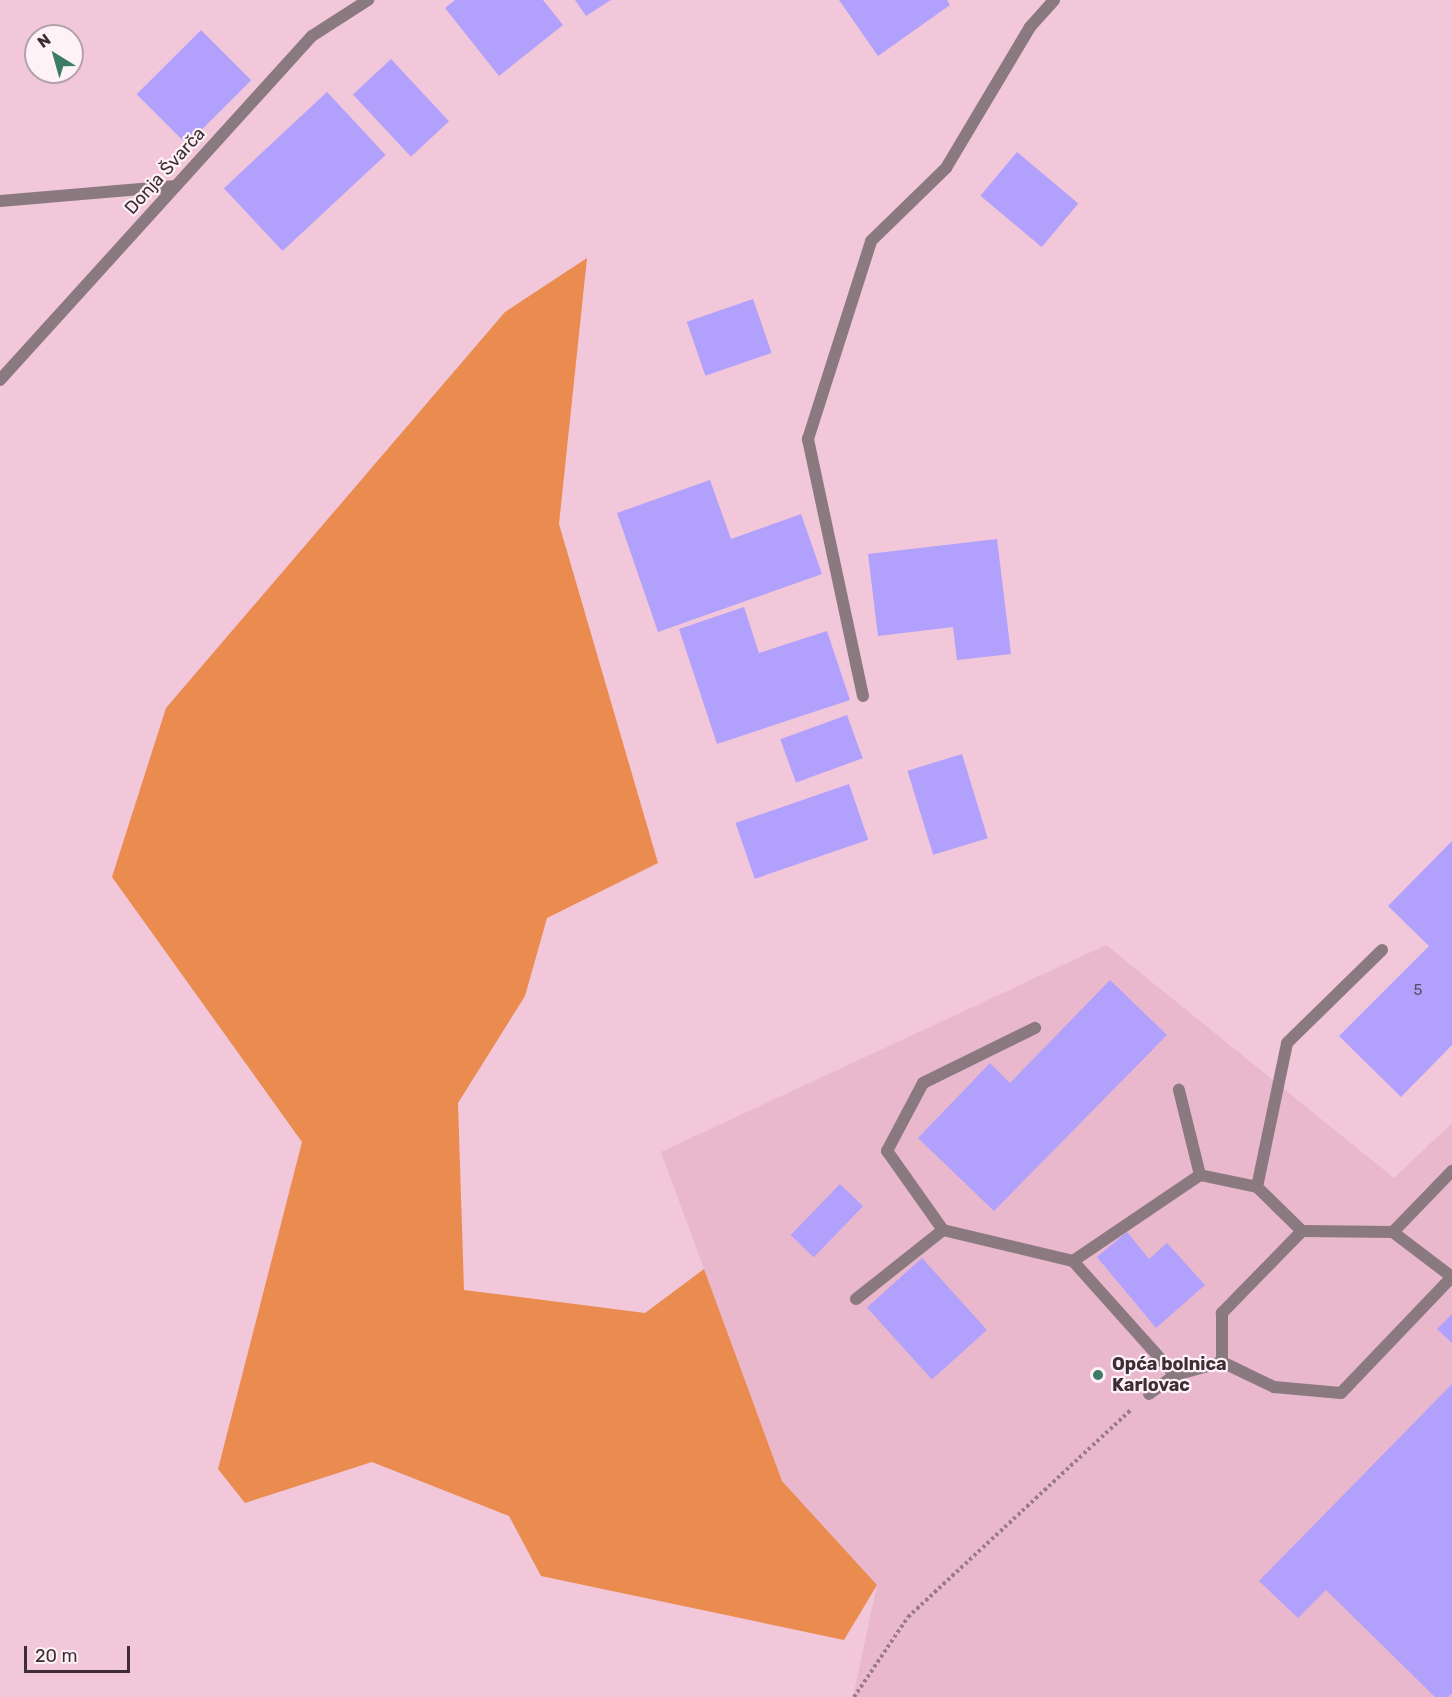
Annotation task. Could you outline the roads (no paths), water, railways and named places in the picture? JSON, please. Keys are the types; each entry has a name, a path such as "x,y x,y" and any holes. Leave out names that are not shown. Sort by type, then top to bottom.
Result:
{"street":[{"name":"Donja Švarča","path":"0,380 312,36 368,0"},
{"path":"863,696 808,439 871,242 946,168 1030,27 1054,0"},
{"path":"0,201 175,186"},
{"path":"1257,1187 1287,1044 1382,950"},
{"path":"1035,1028 923,1083 887,1151 943,1230 1073,1261 1176,1374"},
{"path":"1179,1090 1200,1175"},
{"path":"1393,1232 1452,1171"},
{"path":"1073,1261 1200,1175 1257,1187 1302,1231 1393,1232 1452,1277 1341,1394 1274,1387 1222,1362 1176,1374 1149,1394"},
{"path":"856,1299 943,1230"},
{"path":"1222,1362 1222,1313 1302,1231"}],"place":[{"name":"Opća bolnica Karlovac","path":"1098,1375"}]}
